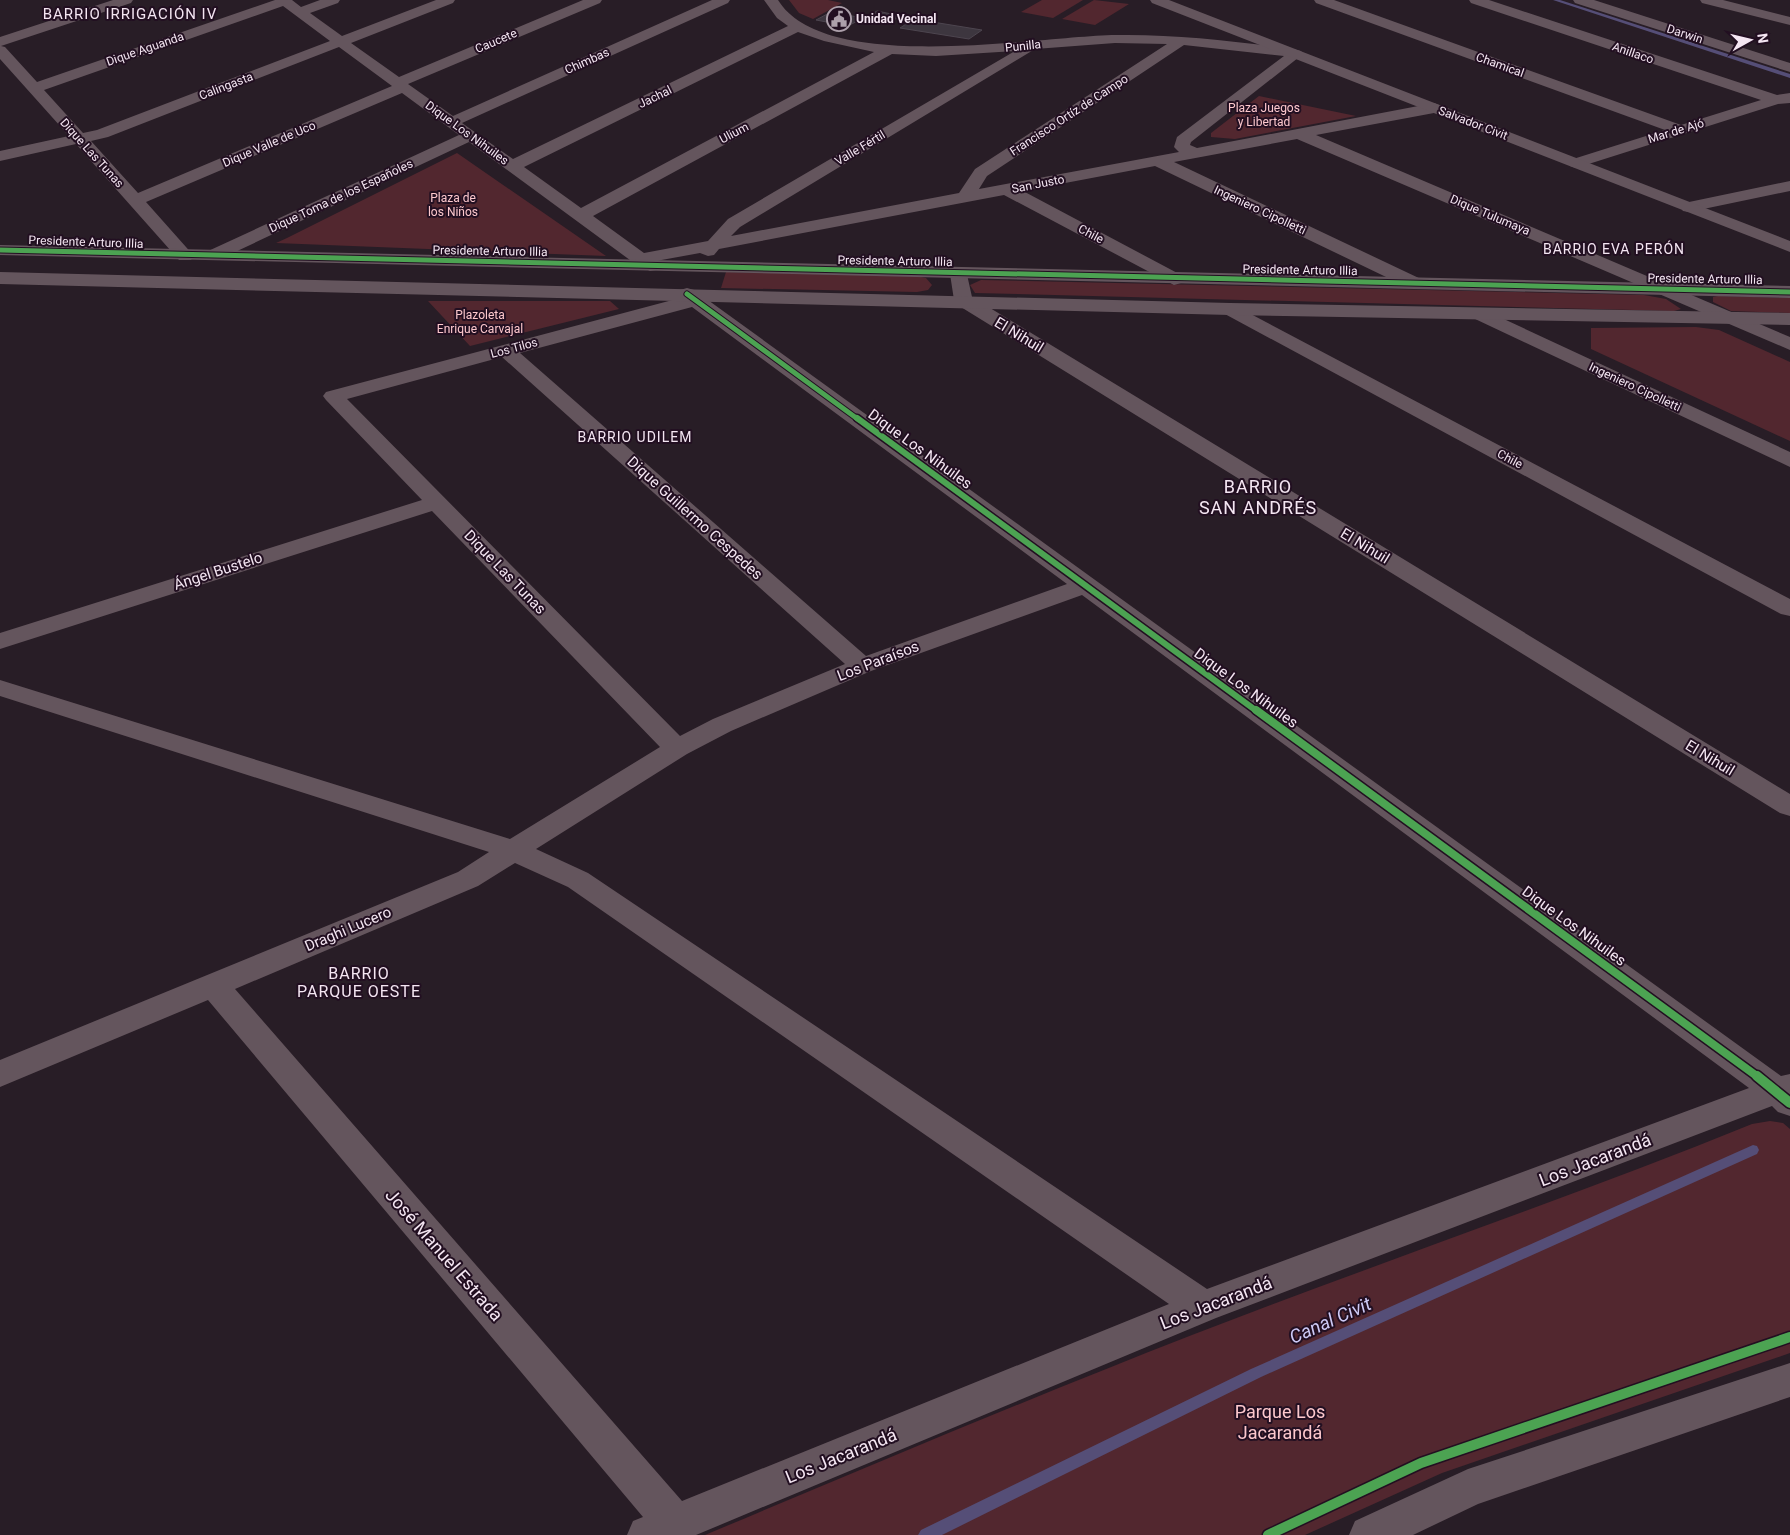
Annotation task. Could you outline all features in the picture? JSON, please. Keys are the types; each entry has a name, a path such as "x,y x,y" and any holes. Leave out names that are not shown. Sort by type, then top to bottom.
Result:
{"street":[{"path":"0,42 126,0"},
{"path":"300,12 333,0"},
{"name":"Calingasta","path":"0,156 102,134 448,0"},
{"name":"Caucete","path":"400,85 595,0"},
{"name":"Chimbas","path":"451,122 723,0"},
{"name":"Punilla","path":"771,0 783,18 798,27 836,40 887,51 954,51 1114,39 1183,40 1293,53"},
{"name":"Salvador Civit","path":"1157,0 1790,246"},
{"name":"Chamical","path":"1321,0 1680,130"},
{"name":"Anillaco","path":"1476,0 1783,99"},
{"name":"Darwin","path":"1580,0 1790,68"},
{"path":"1707,0 1790,21"},
{"name":"Dique Los Nihuiles","path":"284,1 645,263"},
{"name":"Dique Aguanda","path":"34,88 284,1"},
{"name":"Jachal","path":"512,166 798,27"},
{"name":"Francisco Ortíz de Campo","path":"964,199 981,173 1183,40"},
{"name":"Valle Fértil","path":"700,267 709,247 734,223 1035,44"},
{"name":"Dique Las Tunas","path":"0,50 184,256"},
{"name":"Ulium","path":"580,216 887,51"},
{"path":"1197,154 1182,147 1183,140 1293,53"},
{"name":"Dique Valle de Uco","path":"135,200 400,85"},
{"name":"Mar de Ajó","path":"1576,163 1783,99"},
{"name":"San Justo","path":"645,263 709,247 1434,108"},
{"name":"Dique Tulumaya","path":"1299,134 1790,344"},
{"name":"Dique Toma de los Españoles","path":"212,256 470,136"},
{"name":"Ingeniero Cipolletti","path":"1158,161 1416,284"},
{"path":"1688,207 1790,186"},
{"name":"Chile","path":"1008,190 1174,279"},
{"name":"Presidente Arturo Illia","path":"0,250 466,262 645,263 700,267 959,274 1790,292"},
{"path":"454,289 466,262"},
{"path":"959,274 963,300"},
{"path":"0,278 691,297 963,300 1230,309 1790,319"},
{"name":"Dique Los Nihuiles","path":"691,297 1083,586 1786,1093"},
{"name":"Los Tilos","path":"333,396 505,350 691,297"},
{"name":"El Nihuil","path":"963,300 1790,807"},
{"name":"Chile","path":"1230,309 1790,609"},
{"name":"Ingeniero Cipolletti","path":"1480,314 1790,460"},
{"name":"Dique Guillermo Cespedes","path":"505,350 862,666"},
{"name":"Dique Las Tunas","path":"333,396 677,748"},
{"name":"Ángel Bustelo","path":"0,641 437,502"},
{"name":"Los Paraísos","path":"677,748 722,725 862,666 1083,586"},
{"path":"0,688 513,850 578,880 1203,1307"},
{"name":"Draghi Lucero","path":"0,1074 468,879 677,748"},
{"name":"José Manuel Estrada","path":"213,985 662,1529"},
{"name":"Los Jacarandá","path":"662,1529 1203,1307 1786,1093"},
{"path":"1370,1535 1468,1488 1790,1380"}],"green space":[{"path":"789,0 828,0 842,3 813,19 799,13"},
{"path":"1042,0 1083,0 1053,18 1021,12"},
{"path":"1094,0 1129,4 1095,25 1062,19"},
{"name":"Plaza Juegos y Libertad","path":"1259,96 1356,116 1235,139 1211,137 1211,133"},
{"name":"Plaza de los Niños","path":"457,153 606,256 276,243 287,238"},
{"path":"726,272 917,276 926,278 932,285 928,290 917,292 721,288"},
{"path":"981,280 1644,295 1666,299 1681,309 1674,311 975,293 970,285"},
{"path":"1713,297 1790,298 1790,313 1731,311 1713,302"},
{"name":"Plazoleta Enrique Carvajal","path":"428,301 610,301 619,309 470,346"},
{"path":"1696,327 1719,330 1790,362 1790,441 1591,349 1591,328"},
{"name":"Parque Los Jacarandá","path":"1770,1121 1783,1123 1790,1129 1790,1353 1442,1473 1305,1535 705,1535 1009,1408 1192,1335 1613,1178 1752,1124"}],"building":[{"path":"877,11 901,16 886,24 862,20"},
{"name":"Unidad Vecinal","path":"831,12 863,18 848,26 816,20"},
{"path":"914,19 982,30 969,39 900,28"}],"waterway":[{"path":"1555,0 1790,76"},
{"name":"Canal Civit","path":"926,1535 1256,1373 1753,1150"}],"cycle path":[{"path":"0,250 1790,292"},
{"path":"687,294 1777,1091 1790,1103"},
{"path":"1268,1535 1421,1463 1790,1337"}],"place":[{"name":"Unidad Vecinal","path":"839,19"}],"district":[{"name":"BARRIO IRRIGACIÓN IV","path":"130,14"},
{"name":"BARRIO EVA PERÓN","path":"1614,249"},
{"name":"BARRIO UDILEM","path":"635,437"},
{"name":"BARRIO SAN ANDRÉS","path":"1258,497"},
{"name":"BARRIO PARQUE OESTE","path":"359,982"}]}
